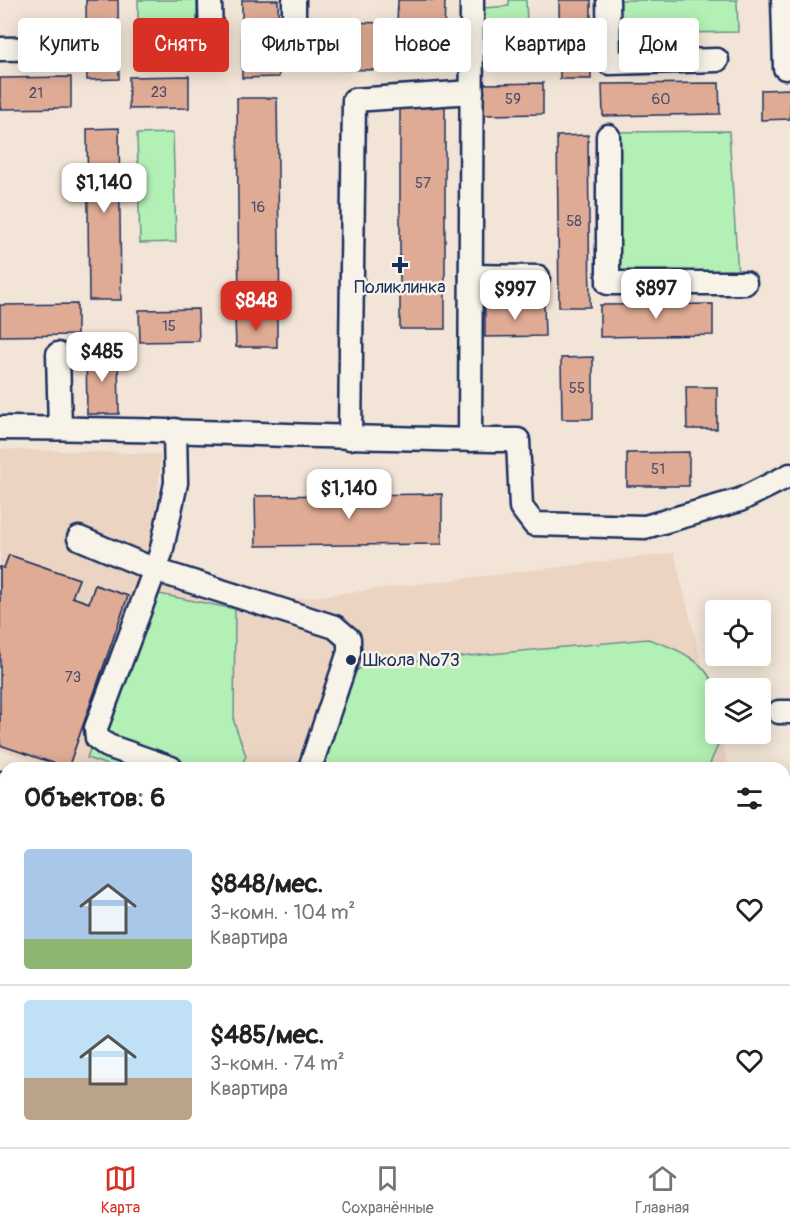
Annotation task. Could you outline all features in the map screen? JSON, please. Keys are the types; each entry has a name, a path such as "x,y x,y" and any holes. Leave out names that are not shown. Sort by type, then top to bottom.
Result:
{"street":[{"path":"210,0 210,18"},
{"path":"294,0 294,18"},
{"path":"470,440 472,0"},
{"path":"608,0 609,63 717,60"},
{"path":"783,0 784,68 790,67"},
{"path":"0,49 18,49"},
{"path":"350,438 354,100 472,92"},
{"path":"608,136 608,283 745,283"},
{"path":"471,276 538,277"},
{"path":"58,354 60,428"},
{"path":"0,428 175,430 350,438 518,440 521,507 534,524 645,527 740,500 790,475"},
{"path":"154,762 108,746 97,738 96,728 161,553 176,483 175,430"},
{"path":"79,537 155,570 335,627 349,639 349,652 312,762"}],"shaded area":[{"name":"Школа №73","path":"0,449 161,454 152,563 253,604 674,553 705,678 705,744 723,744 727,762 37,762 0,750"}],"green space":[{"path":"138,0 197,0 197,18 138,18"},
{"path":"509,0 526,0 527,18 483,18 483,8 509,6"},
{"path":"620,0 737,0 738,32 699,33 699,18 621,18"},
{"path":"729,131 738,276 614,276 615,132"},
{"path":"173,133 176,242 140,243 137,134"},
{"path":"144,591 235,609 234,722 246,756 243,762 99,762 87,758"},
{"path":"648,639 679,651 706,671 710,678 705,678 705,744 719,744 711,762 313,762 312,734 319,708 326,696 348,676 364,666"}],"building":[{"path":"86,0 118,0 118,18 86,18"},
{"path":"242,0 278,0 278,18 242,18"},
{"path":"398,0 445,0 444,18 397,18"},
{"path":"559,0 591,0 591,18 559,18"},
{"path":"361,23 373,23 373,70 361,70"},
{"path":"87,72 119,72 119,79 87,80"},
{"path":"242,72 279,72 279,77 242,78"},
{"path":"560,72 591,72 591,79 560,79"},
{"path":"189,76 189,108 129,109 129,77"},
{"path":"71,77 71,108 0,109 0,78"},
{"path":"543,83 543,114 484,115 483,84"},
{"path":"719,83 720,114 603,116 602,84"},
{"path":"790,89 790,119 761,120 761,90"},
{"path":"237,98 277,98 280,315 239,315"},
{"path":"400,101 445,102 445,329 400,329"},
{"path":"119,128 121,300 89,300 87,129"},
{"path":"588,135 590,307 559,307 557,136"},
{"path":"77,304 77,335 0,336 0,305"},
{"path":"544,304 545,336 485,337 485,305"},
{"path":"713,304 713,335 600,337 600,305"},
{"path":"198,309 199,341 140,342 139,310"},
{"path":"277,317 277,347 236,347 235,318"},
{"path":"86,352 118,352 119,414 87,414"},
{"path":"593,357 593,419 562,419 561,358"},
{"path":"686,387 717,387 717,429 687,429"},
{"path":"689,452 689,486 627,486 627,453"},
{"path":"442,494 442,544 256,546 255,496"},
{"path":"9,555 79,579 72,597 89,603 95,585 128,596 70,762 50,762 0,745 0,712 30,722 62,631 26,619 20,638 3,632 0,642 0,567 4,568"},
{"path":"9,555 79,579 72,597 89,603 95,585 128,596 70,762 50,762 0,745 0,567 4,568"}],"place":[{"name":"Поликлинка","path":"400,265"},
{"name":"Школа №73","path":"351,660"}]}
